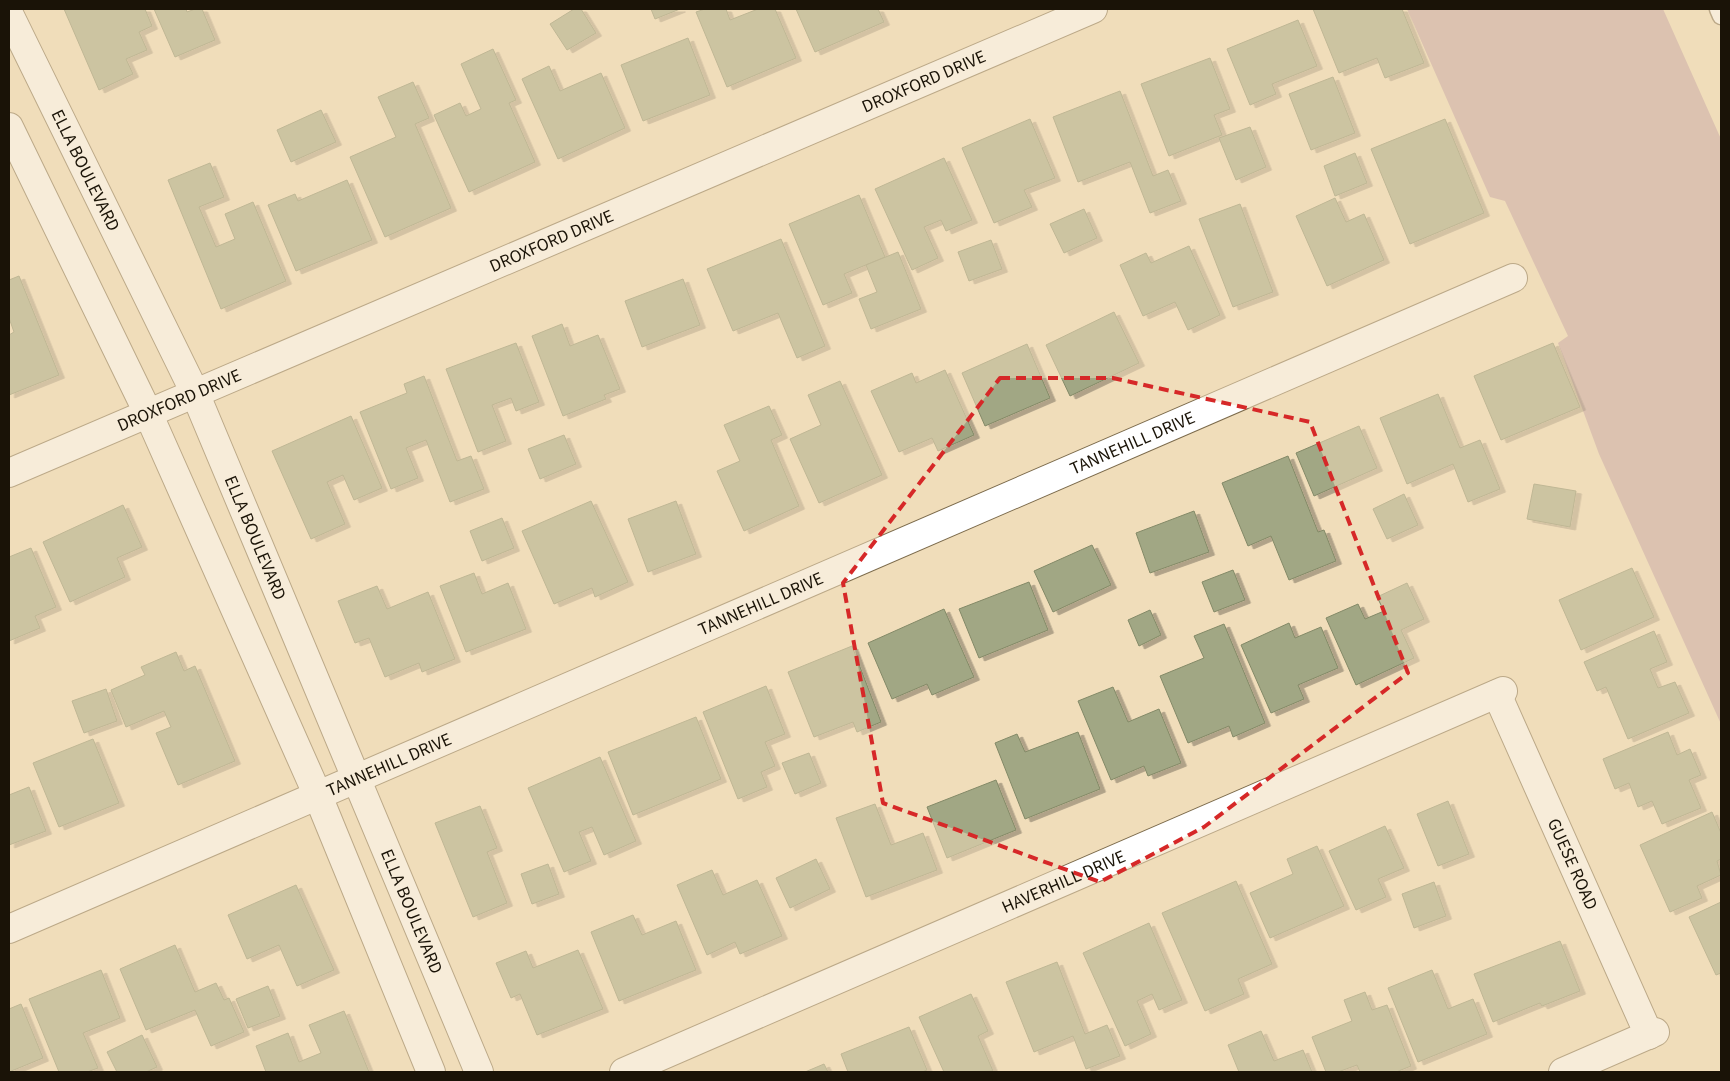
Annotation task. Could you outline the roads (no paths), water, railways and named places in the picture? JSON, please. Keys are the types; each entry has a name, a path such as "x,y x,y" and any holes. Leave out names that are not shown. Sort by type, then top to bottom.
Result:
{"street":[{"name":"DROXFORD DRIVE","path":"9,473 1093,9"},
{"name":"ELLA BOULEVARD","path":"9,14 195,393 479,1072"},
{"path":"9,127 148,413 318,796 431,1072"},
{"name":"TANNEHILL DRIVE","path":"9,929 1513,278"},
{"name":"GUESE ROAD","path":"1500,692 1652,1034 1563,1072"},
{"name":"HAVERHILL DRIVE","path":"624,1072 1500,692"}],"lane":[{"path":"1718,9 1721,16"}]}
